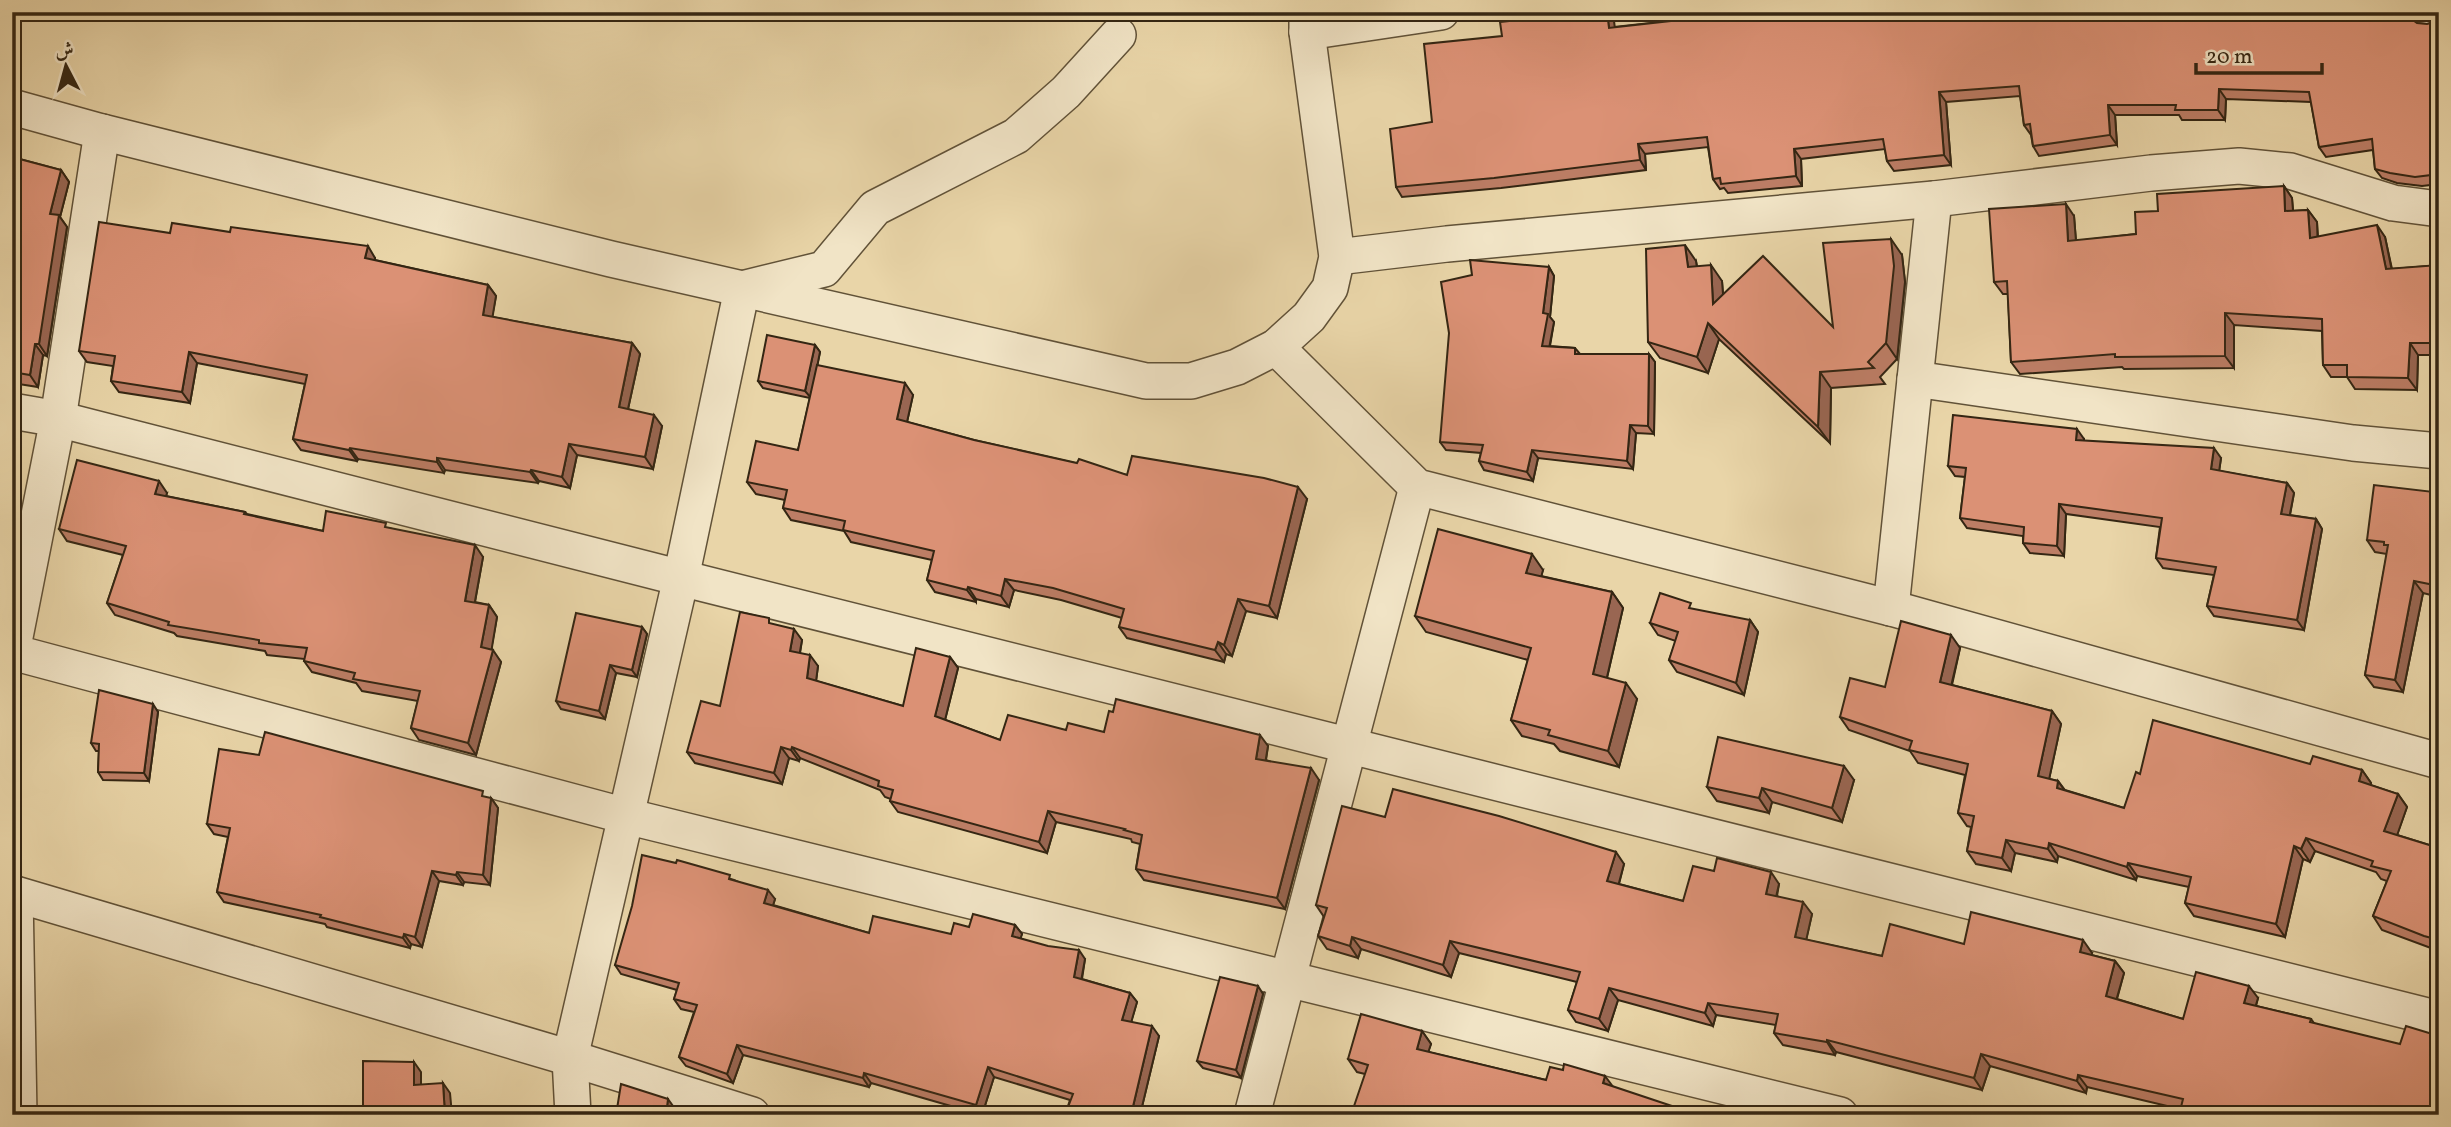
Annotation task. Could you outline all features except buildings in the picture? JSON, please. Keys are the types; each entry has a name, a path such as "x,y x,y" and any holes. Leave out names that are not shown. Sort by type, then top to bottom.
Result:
{"street":[{"path":"12,107 611,259 1146,381 1191,382 1237,367 1276,347 1309,317 1330,288 1337,257 1307,22 1441,12"},
{"path":"742,289 824,269 875,208 1016,136 1066,92 1118,35"},
{"path":"102,132 58,419 12,652 626,816 1840,1115"},
{"path":"1337,257 1447,244 1934,199 2151,173 2239,166 2290,170 2393,203 2439,209"},
{"path":"1891,608 1934,199"},
{"path":"573,1115 570,1058 681,579 742,289"},
{"path":"1276,347 1417,486 1891,608 2439,761"},
{"path":"1915,379 2353,443 2439,451"},
{"path":"12,411 58,419 681,579 2439,1019"},
{"path":"1252,1115 1417,486"},
{"path":"19,1115 13,893 570,1058 752,1115"}]}
